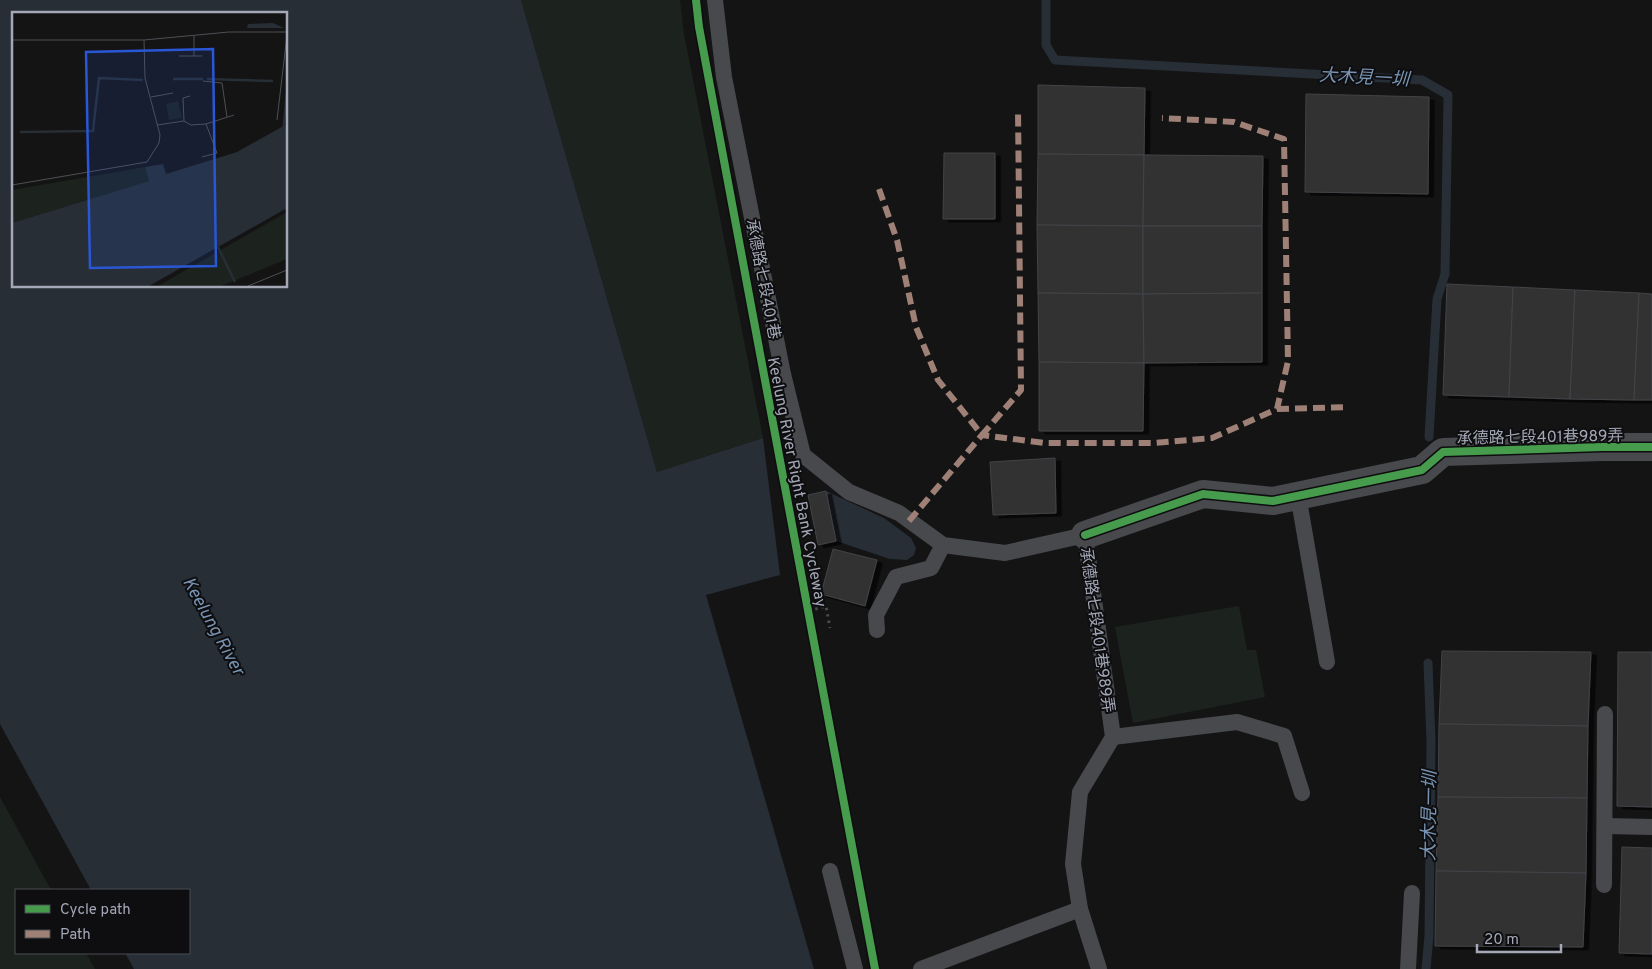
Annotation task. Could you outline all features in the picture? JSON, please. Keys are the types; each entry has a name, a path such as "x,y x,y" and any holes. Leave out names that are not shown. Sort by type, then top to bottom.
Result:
{"street":[{"name":"承德路七段401巷989弄","path":"1085,535 1203,494 1272,501 1422,470 1443,452 1652,447"}],"lane":[{"name":"承德路七段401巷","path":"714,0 724,77 782,374 803,455 849,492 899,513 943,545 1005,553 1085,535"},
{"path":"1298,495 1327,662"},
{"name":"承德路七段401巷989弄","path":"1085,535 1112,737"},
{"path":"877,630 876,615 896,577 931,568 943,545"},
{"path":"1604,885 1606,826 1605,714"},
{"path":"1099,969 1080,909 1073,864 1080,792 1112,737 1238,722 1256,727 1284,736 1302,793"},
{"path":"1606,826 1652,827"},
{"path":"830,871 854,969"},
{"path":"1408,969 1412,893"},
{"path":"921,969 1080,909"}],"path":[{"path":"809,611 826,606 830,628"}],"shaded area":[{"path":"521,0 680,0 684,34 763,438 657,472"},
{"path":"1239,606 1247,650 1256,650 1265,697 1133,723 1115,627"},
{"path":"0,797 50,889 15,889 15,954 87,954 95,969 0,969"}],"water":[{"name":"Keelung River","path":"0,0 521,0 657,472 763,438 780,575 706,595 814,969 134,969 126,954 190,954 190,889 90,889 0,724"},
{"path":"826,491 884,518 911,538 916,548 914,555 907,560 890,559 836,541"}],"building":[{"path":"1038,85 1145,88 1144,155 1038,154"},
{"path":"1306,94 1429,97 1428,194 1305,192"},
{"path":"944,153 995,153 995,219 943,219"},
{"path":"1038,154 1144,155 1143,226 1037,225"},
{"path":"1144,155 1263,156 1262,226 1143,226"},
{"path":"1037,225 1143,226 1143,294 1038,293"},
{"path":"1143,226 1262,226 1262,293 1143,294"},
{"path":"1447,284 1513,287 1509,397 1443,395"},
{"path":"1513,287 1575,290 1570,399 1509,397"},
{"path":"1575,290 1639,293 1634,400 1570,399"},
{"path":"1038,293 1143,294 1144,363 1039,362"},
{"path":"1262,293 1262,362 1144,363 1143,294"},
{"path":"1639,293 1652,294 1652,400 1634,400"},
{"path":"1039,362 1144,363 1143,431 1039,431"},
{"path":"1055,458 1056,513 993,515 990,462"},
{"path":"826,491 836,541 818,545 808,495"},
{"path":"833,549 877,560 865,606 821,594"},
{"path":"1442,651 1591,652 1588,726 1439,724"},
{"path":"1618,652 1652,652 1652,807 1617,806"},
{"path":"1439,724 1588,726 1587,798 1438,797"},
{"path":"1438,797 1587,798 1586,873 1436,871"},
{"path":"1622,847 1652,848 1652,954 1619,953"},
{"path":"1436,871 1586,873 1583,947 1435,946"}],"waterway":[{"name":"大木見一圳","path":"1046,0 1046,45 1055,60 1422,80 1448,95 1445,274 1437,299 1429,437"},
{"name":"大木見一圳","path":"1426,969 1429,936 1431,741 1428,663"}],"marked path":[{"path":"879,189 897,240 916,327 938,380 982,435 1021,390 1018,110"},
{"path":"909,521 982,435 1045,443 1153,443 1212,438 1277,409 1288,361 1284,139 1234,122 1162,118"},
{"path":"1277,409 1349,407"}],"cycle path":[{"name":"Keelung River Right Bank Cycleway","path":"696,0 699,27 875,969"},
{"path":"1085,535 1203,494 1273,501 1422,470 1443,452 1652,447"}]}
